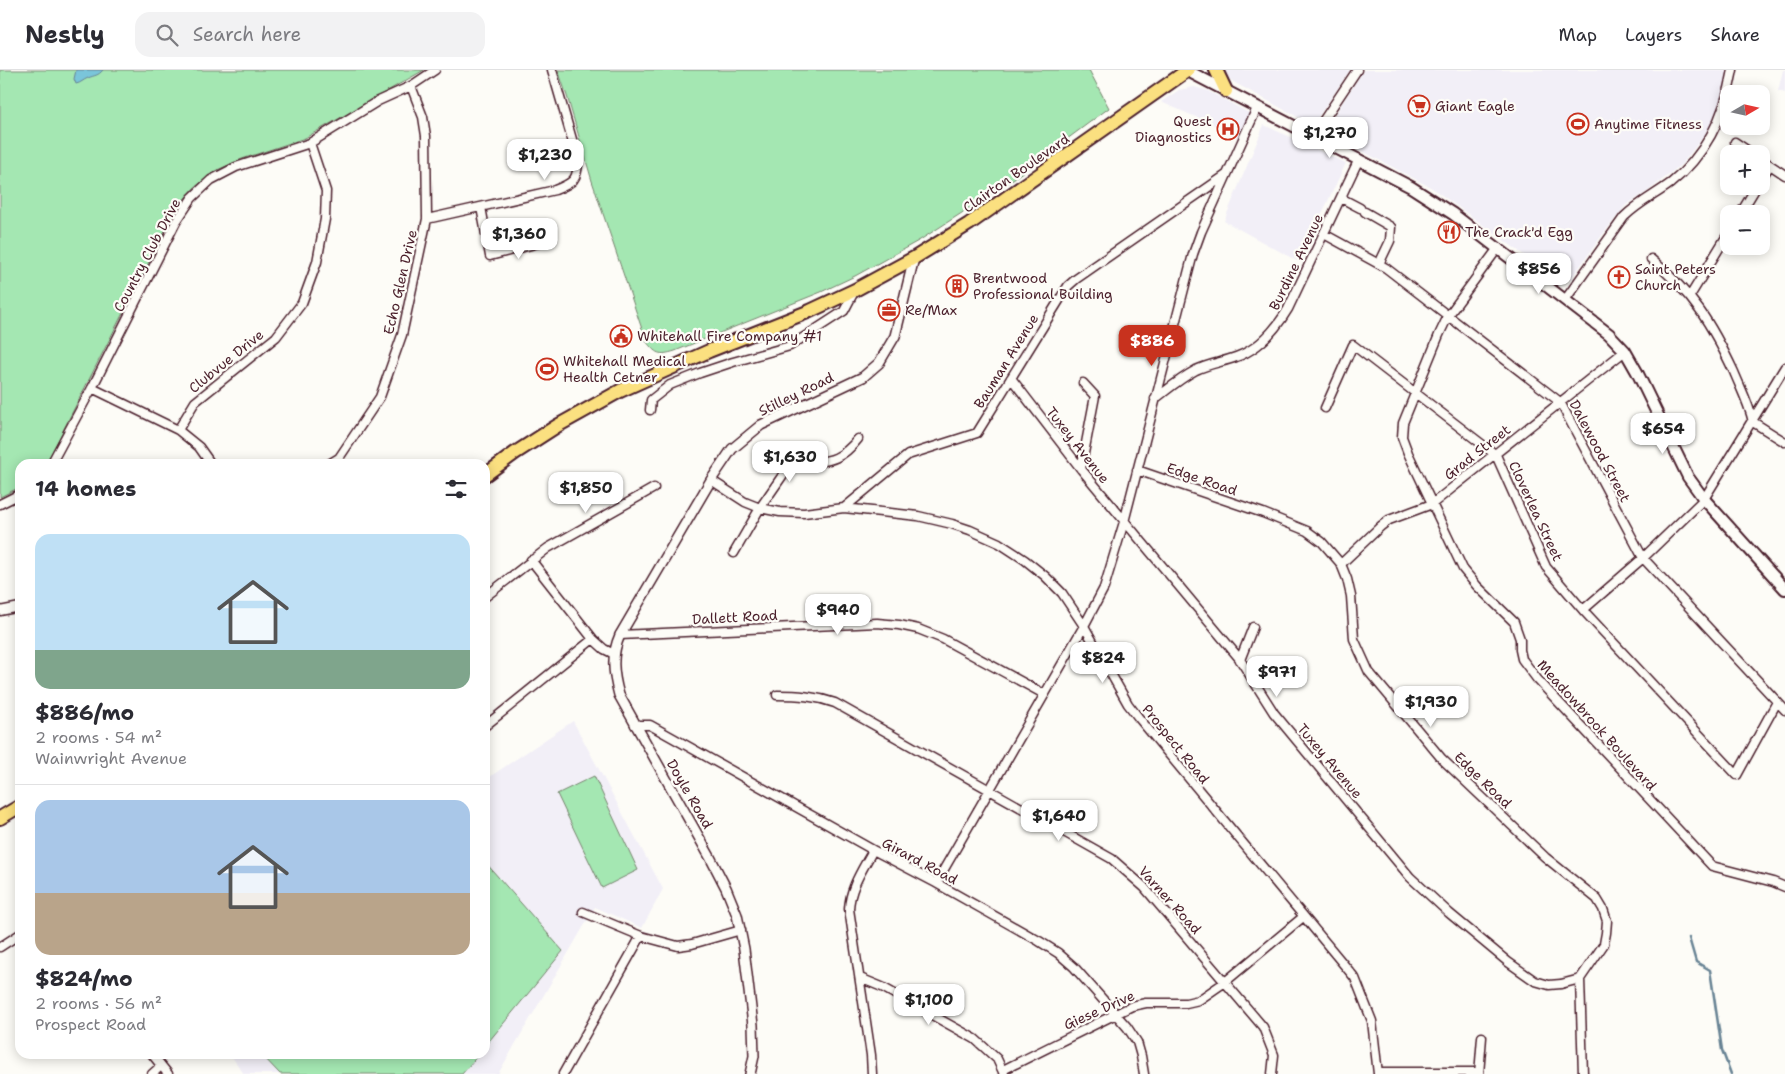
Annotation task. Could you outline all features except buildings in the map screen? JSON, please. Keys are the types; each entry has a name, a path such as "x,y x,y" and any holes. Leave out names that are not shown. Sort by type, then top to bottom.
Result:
{"highway":[{"name":"Clairton Boulevard","path":"490,471 557,426 620,390 810,311 855,290 914,258 970,224 1187,70"},
{"path":"1216,70 1226,91"},
{"path":"0,818 15,809"}],"main road":[{"path":"1187,70 1411,187 1453,214 1609,334 1625,351 1688,477 1704,499 1785,589"}],"street":[{"name":"Country Club Drive","path":"54,459 176,222 192,198 211,180 236,167 310,143 378,101 411,86 435,70"},
{"path":"427,219 555,190 570,184 578,174 578,160 552,70"},
{"path":"1313,136 1357,70"},
{"path":"1565,300 1624,217 1635,206 1671,183 1691,164 1705,145 1719,122 1733,70"},
{"name":"Echo Glen Drive","path":"340,459 380,397 402,335 427,219 426,136 423,117 411,86"},
{"path":"936,882 1104,588 1124,522 1193,254 1201,232 1257,108"},
{"path":"1736,142 1740,145"},
{"name":"Clubvue Drive","path":"178,430 195,402 276,337 302,303 317,262 325,219 326,191 310,143"},
{"name":"Burdine Avenue","path":"1155,399 1197,370 1237,357 1254,348 1280,322 1288,309 1359,159"},
{"path":"1770,165 1785,175"},
{"name":"Bauman Avenue","path":"844,508 908,455 976,433 1068,286 1227,174"},
{"path":"1341,198 1391,227 1390,241 1379,264"},
{"path":"481,207 490,256 542,242"},
{"name":"Dalewood Street","path":"1324,234 1379,264 1560,402 1643,558 1785,710"},
{"path":"1690,296 1720,247"},
{"name":"Meadowbrook Boulevard","path":"1498,248 1448,316 1402,423 1402,437 1432,504 1463,569 1477,586 1514,622 1520,639 1522,658 1528,668 1682,836 1712,866 1785,887"},
{"name":"Stilley Road","path":"614,654 620,635 710,480 732,449 761,425 863,376 878,363 895,336 914,258"},
{"path":"1651,259 1674,278 1706,317 1725,352 1750,408 1753,422 1785,442"},
{"path":"650,410 651,400 670,386 733,362 790,346 844,311 855,290"},
{"name":"Cloverlea Street","path":"1325,408 1353,345 1496,455 1546,566 1583,610 1737,775 1778,702"},
{"name":"Grad Street","path":"1341,564 1389,520 1432,504 1625,351"},
{"path":"1583,610 1643,558 1704,499 1785,367"},
{"name":"Tuxey Avenue","path":"1010,378 1124,522 1240,660 1274,713 1410,877 1508,962 1535,981 1549,985 1580,979"},
{"path":"1081,469 1095,396 1083,383"},
{"path":"92,388 178,430 199,447 207,459"},
{"path":"734,553 760,508 787,469 826,462 836,458 850,448 858,439"},
{"name":"Edge Road","path":"1137,470 1263,513 1308,531 1322,542 1341,564 1351,596 1354,639 1369,672 1442,759 1544,857 1597,899 1603,909 1607,921 1604,944 1580,979"},
{"name":"Prospect Road","path":"710,480 745,502 760,508 780,512 804,514 844,508 918,516 970,530 999,543 1045,576 1062,593 1084,626 1128,704 1355,978 1372,1021 1379,1073"},
{"path":"490,593 548,548 654,488"},
{"path":"0,504 15,496"},
{"path":"531,560 593,639 604,649 614,654"},
{"path":"0,611 15,608"},
{"name":"Dallett Road","path":"620,635 876,622 899,625 918,629 943,639 1044,694"},
{"path":"1240,660 1253,627"},
{"path":"490,722 593,639"},
{"name":"Doyle Road","path":"614,654 613,666 619,694 718,873 733,906 740,930 753,1025 754,1056 750,1074"},
{"name":"Varner Road","path":"777,695 806,695 834,703 1112,859 1128,871 1144,887 1263,1027 1274,1055 1272,1074"},
{"name":"Girard Road","path":"635,725 650,725 873,850 936,882 1039,940 1058,953 1074,967 1116,1013 1136,1042 1144,1074"},
{"path":"872,1074 871,1055 849,909 854,886 873,850"},
{"path":"583,912 641,936 678,946 692,944 740,930"},
{"name":"Giese Drive","path":"1003,1072 1132,1006 1146,1003 1186,1004 1199,1000 1225,982 1303,916"},
{"path":"563,1074 641,936"},
{"path":"0,947 15,937"},
{"path":"860,978 882,987 975,1039 997,1059 1003,1072"},
{"path":"1580,979 1583,1074"},
{"path":"1379,1073 1479,1073 1482,1038"},
{"path":"156,1059 168,1074"},
{"path":"152,1074 161,1066"}],"shaded area":[{"path":"1223,70 1350,70 1314,123 1307,122 1237,84 1224,74"},
{"path":"1364,70 1727,70 1725,85 1720,85 1720,100 1717,110 1705,134 1683,163 1647,192 1626,205 1571,279 1561,282 1432,188 1324,131"},
{"path":"1783,70 1785,70 1785,93 1778,91"},
{"path":"1194,87 1206,90 1249,113 1238,138 1212,124 1161,102 1179,90"},
{"path":"1264,125 1346,163 1299,262 1224,221"},
{"path":"573,721 663,889 642,928 595,907 498,1074 244,1074 234,1059 490,1059 490,777"}],"green space":[{"path":"0,70 424,70 305,138 242,159 215,171 194,188 177,207 49,459 15,459 15,490 0,497"},
{"path":"558,70 1089,70 1109,108 1005,185 920,240 855,276 821,292 675,351 658,353 646,341 592,181"},
{"path":"594,776 638,870 602,888 557,794"},
{"path":"490,868 563,951 490,1040"},
{"path":"266,1059 475,1059 462,1074 280,1074"}],"water":[{"path":"76,70 103,70 76,84 74,79"}],"waterway":[{"path":"1689,938 1696,962 1710,970 1722,1050 1731,1074"}],"place":[{"name":"Giant Eagle","path":"1419,106"},
{"name":"Anytime Fitness","path":"1578,124"},
{"name":"Quest Diagnostics","path":"1228,129"},
{"name":"The Crack'd Egg","path":"1449,232"},
{"name":"Saint Peters Church","path":"1619,277"},
{"name":"Brentwood Professional Building","path":"957,286"},
{"name":"Re/Max","path":"889,310"},
{"name":"Whitehall Fire Company #1","path":"621,336"},
{"name":"Whitehall Medical Health Cetner","path":"547,369"}]}
